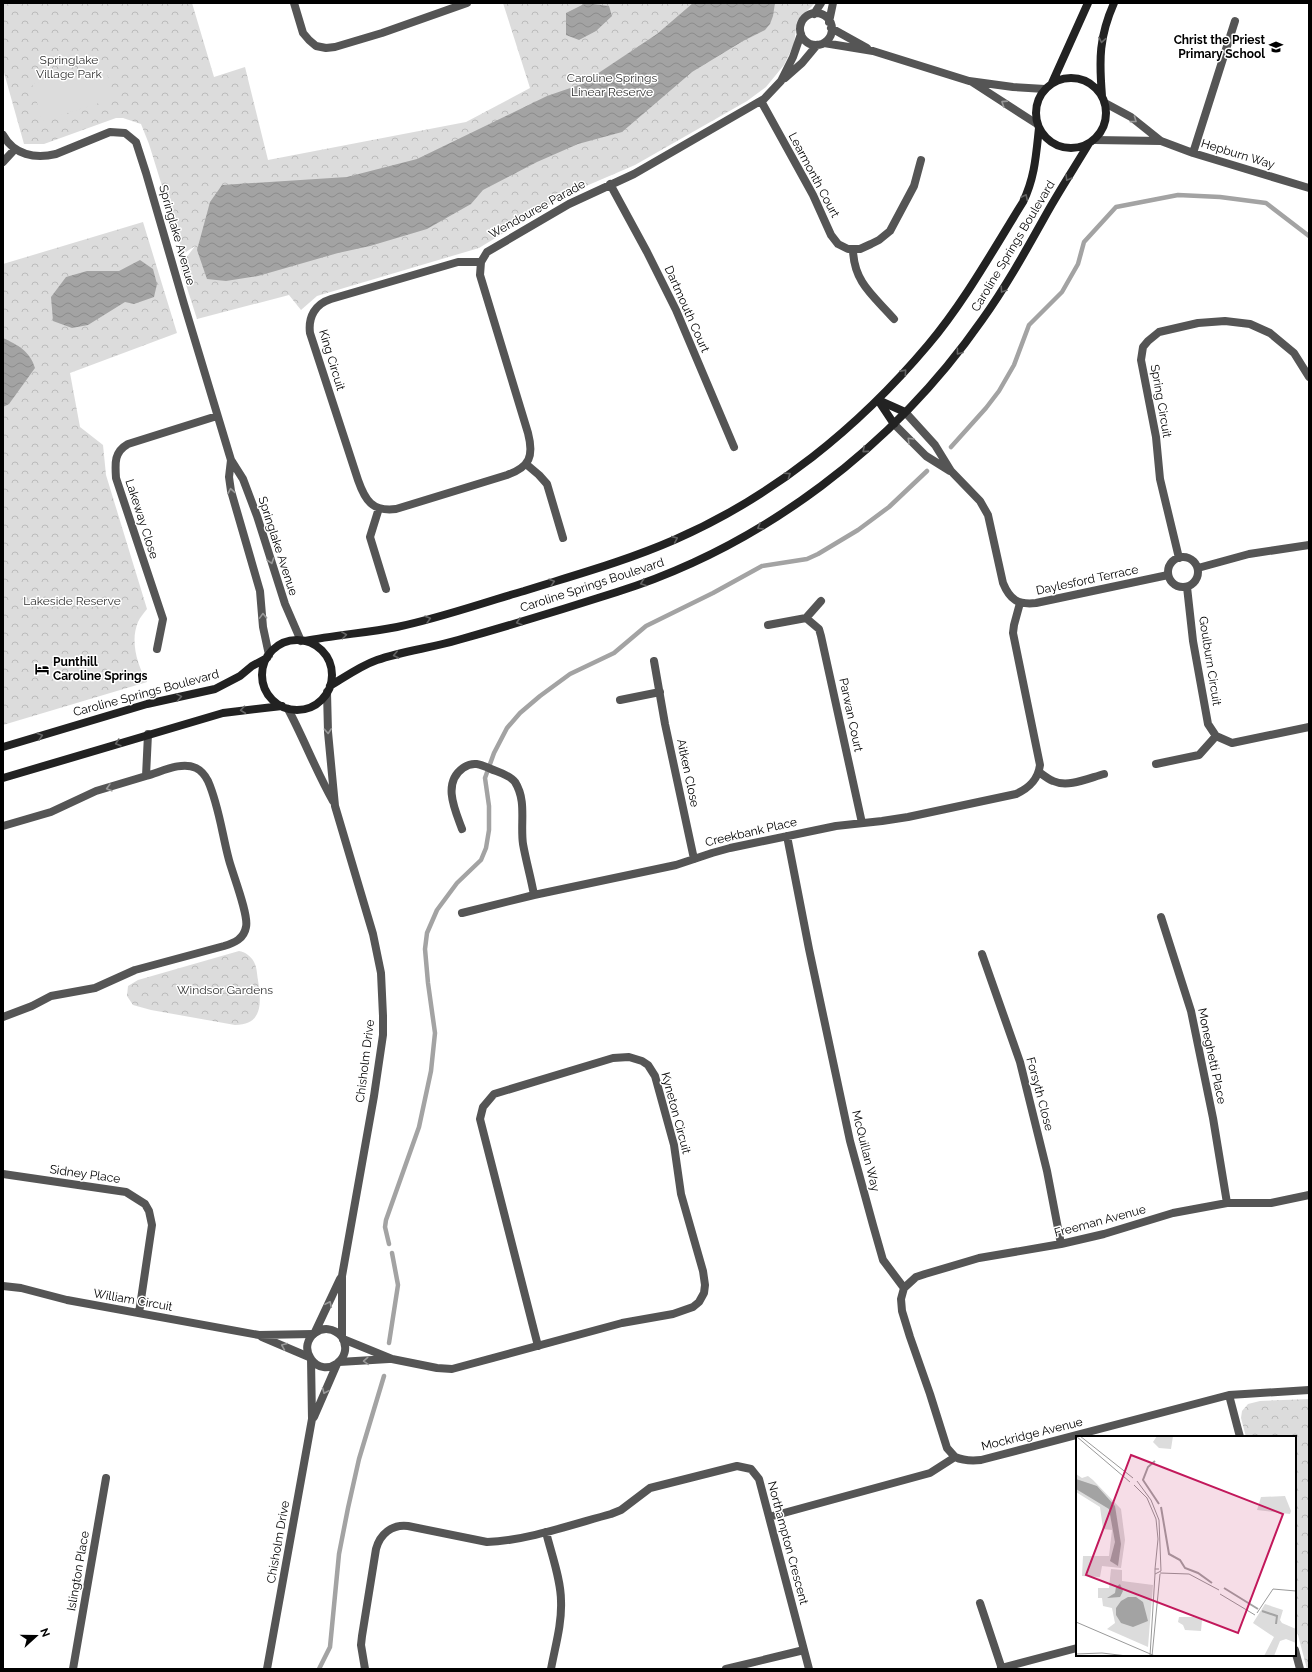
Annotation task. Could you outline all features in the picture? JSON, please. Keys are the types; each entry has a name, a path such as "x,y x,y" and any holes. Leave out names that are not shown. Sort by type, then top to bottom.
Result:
{"main road":[{"path":"1052,83 1088,3"},
{"path":"1103,99 1096,88 1088,82 1080,79 1060,79 1052,83 1039,97 1036,105 1038,126 1044,137 1051,143 1060,147 1074,149 1091,142 1101,132 1105,123 1106,112 1103,99 1100,50 1103,32 1114,3"},
{"name":"Caroline Springs Boulevard","path":"303,641 383,630 420,621 607,566 670,542 742,504 794,470 829,444 878,400 929,344 959,305 1023,202 1030,186 1034,169 1038,126"},
{"name":"Caroline Springs Boulevard","path":"329,689 361,667 377,660 457,641 619,592 693,562 766,523 796,503 852,461 894,424 956,355 982,320 1024,256 1043,218 1091,142"},
{"path":"878,400 905,412"},
{"path":"878,400 894,424"},
{"path":"3,778 223,713 285,708 299,710 310,707 320,701 329,689 331,667 322,650 303,641 283,643 275,648 268,656 264,666 262,676 268,694 274,701 285,708"},
{"name":"Caroline Springs Boulevard","path":"3,747 147,704 215,689 240,676 268,656"}],"street":[{"path":"294,3 303,33 316,46 326,48 335,47 382,33 467,3"},
{"path":"814,14 821,3"},
{"path":"820,44 829,38 833,3"},
{"path":"873,51 830,25 821,15 814,14 808,16 800,27 801,34 807,42 873,51 970,81 1013,87 1045,89"},
{"path":"1193,153 1235,21"},
{"name":"Wendouree Parade","path":"781,81 793,57 801,34"},
{"name":"Wendouree Parade","path":"481,262 489,250 569,204 634,174 761,101 820,44"},
{"path":"970,81 1038,126"},
{"name":"Hepburn Way","path":"1103,99 1131,117 1161,141 1193,153 1309,188"},
{"name":"Learmonth Court","path":"761,101 817,203 831,235 838,244 853,250"},
{"name":"Springlake Avenue","path":"3,135 6,141 15,149 30,156 46,156 110,132 125,133 136,142 231,460 243,479 257,516 285,604 303,641"},
{"name":"Hepburn Way","path":"1091,142 1161,141"},
{"path":"3,162 15,149"},
{"path":"894,319 858,277 853,250 879,240 890,231 914,186 921,160"},
{"name":"Dartmouth Court","path":"610,184 647,252 676,310 734,447"},
{"name":"King Circuit","path":"379,508 366,500 361,489 310,333 311,316 321,304 331,299 458,262 481,262"},
{"path":"386,589 370,537 379,508 396,509 517,472 526,464 530,455 530,443 480,275 481,262"},
{"name":"Spring Circuit","path":"1179,558 1160,479 1156,437 1141,360 1143,347 1159,332 1198,323 1225,321 1250,324 1270,333 1294,353 1309,377"},
{"path":"905,412 934,445 951,471 985,507 988,515 1003,583 1012,599 1020,603 1013,633 1039,756 1039,772 1052,781 1060,783 1068,783 1104,774"},
{"name":"Lakeway Close","path":"156,649 163,619 116,478 115,459 121,449 128,444 217,416"},
{"path":"894,424 926,456 951,471"},
{"name":"Springlake Avenue","path":"231,460 229,477 231,491 260,591 263,627 268,656"},
{"path":"526,464 540,475 547,484 563,538"},
{"path":"1198,568 1249,554 1309,544"},
{"path":"1183,557 1193,560 1198,568 1199,573 1195,582 1187,587 1177,586 1170,580 1168,575 1169,566 1179,558 1183,557"},
{"name":"Daylesford Terrace","path":"1020,603 1036,604 1168,575"},
{"name":"Goulburn Circuit","path":"1187,587 1193,641 1208,724 1216,736"},
{"path":"768,625 806,618 821,601"},
{"name":"Parwan Court","path":"806,618 819,629 822,636 862,823"},
{"name":"Aitken Close","path":"654,661 665,724 694,859"},
{"name":"Chisholm Drive","path":"329,689 328,732 335,806"},
{"path":"620,700 660,692"},
{"name":"Chisholm Drive","path":"285,708 304,738 319,775 335,806 373,934 381,973 383,1035 374,1096 342,1276 343,1338"},
{"path":"1156,764 1199,755 1216,736 1232,744 1309,727"},
{"path":"146,776 148,734"},
{"path":"462,829 453,802 450,786 457,772 469,764 477,763 514,780 522,801 523,843 534,895"},
{"path":"3,826 51,812 96,792 146,776 185,766 195,768 205,775 211,788 223,827 229,860 246,916 246,928 243,934 234,942 135,970 95,988 51,996 32,1006 3,1017"},
{"name":"Creekbank Place","path":"462,913 534,895 676,865 712,852 836,826 908,817 1016,794 1031,785 1039,772"},
{"name":"McQuillan Way","path":"787,836 809,949 850,1141 872,1226 884,1260 904,1288"},
{"name":"Moneghetti Place","path":"1161,917 1192,1011 1227,1203"},
{"name":"Forsyth Close","path":"982,954 1020,1062 1047,1171 1060,1244"},
{"name":"Kyneton Circuit","path":"343,1338 392,1359 437,1368 452,1369 538,1346 622,1323 682,1312 699,1302 704,1293 705,1285 703,1271 681,1194 674,1145 656,1080 648,1065 634,1057 613,1058 494,1094 483,1107 480,1119 538,1346"},
{"name":"Sidney Place","path":"3,1174 126,1192 143,1202 149,1211 152,1230 139,1313"},
{"name":"Freeman Avenue","path":"904,1288 916,1277 979,1258 1060,1244 1104,1234 1173,1213 1227,1203 1271,1203 1309,1195"},
{"name":"Chisholm Drive","path":"314,1333 342,1276"},
{"name":"William Circuit","path":"3,1286 21,1288 67,1300 259,1335 314,1333"},
{"path":"769,1517 930,1473 955,1457 947,1448 908,1331 902,1311 901,1299 904,1288"},
{"path":"322,1329 330,1329 343,1338 345,1352 338,1363 330,1367 323,1367 316,1364 310,1358 308,1345 314,1333 322,1329"},
{"name":"William Circuit","path":"259,1335 310,1358"},
{"name":"Chisholm Drive","path":"267,1669 312,1419 310,1358"},
{"name":"Kyneton Circuit","path":"338,1363 392,1359"},
{"name":"Chisholm Drive","path":"312,1419 338,1363"},
{"name":"Mockridge Avenue","path":"955,1457 961,1460 981,1460 1229,1395 1309,1390"},
{"path":"1229,1395 1240,1436"},
{"name":"Northampton Crescent","path":"365,1669 361,1649 362,1636 376,1549 380,1538 386,1532 398,1526 408,1526 487,1542 498,1542 546,1532 618,1512 645,1491 655,1486 737,1466 747,1467 756,1473 759,1479 809,1669"},
{"name":"Islington Place","path":"73,1669 106,1478"},
{"path":"546,1532 562,1602 560,1623 551,1669"},
{"path":"980,1603 1002,1669 1076,1648"},
{"path":"726,1669 804,1650"},
{"path":"1296,1654 1300,1669"}],"green space":[{"name":"Caroline Springs Linear Reserve","path":"3,3 192,3 214,77 245,67 268,160 466,122 530,88 503,3 815,3 797,21 794,44 784,65 766,87 747,101 635,165 565,195 479,248 317,296 301,310 289,295 197,319 180,266 195,246 183,254 149,144 141,124 123,118 116,118 44,144 24,144 3,69"},
{"path":"103,62 115,98 42,121 32,84"},
{"name":"Lakeside Reserve","path":"143,222 177,333 70,373 80,427 103,445 106,475 147,609 138,622 135,645 140,668 147,682 3,725 3,264"},
{"name":"Windsor Gardens","path":"239,951 250,956 255,964 260,996 260,1003 256,1016 251,1021 244,1024 235,1025 151,1010 133,1005 127,996 128,986 138,980"},
{"path":"1309,1399 1309,1669 1307,1669 1296,1628 1296,1436 1246,1436 1241,1418 1242,1411 1248,1404 1260,1401"}],"water":[{"path":"586,3 609,6 612,16 596,31 579,40 566,35 566,13"},
{"path":"693,3 775,3 773,16 770,24 765,30 743,41 692,72 622,132 578,144 537,162 483,190 471,204 427,229 258,276 226,281 207,279 197,250 210,202 222,185 347,177 417,159 547,96 582,84 657,34"},
{"path":"140,260 153,269 157,284 154,297 134,304 125,302 88,325 72,328 53,321 51,297 66,277 87,271 119,271"},
{"path":"3,338 23,349 30,357 35,368 9,404 3,407"}],"waterway":[{"path":"951,447 999,391 1014,365 1029,325 1062,292 1078,264 1084,242 1116,207 1178,195 1220,197 1266,203 1309,236"},
{"path":"389,1244 385,1227 386,1220 419,1127 431,1071 435,1033 425,949 427,933 437,910 457,883 481,860 486,848 489,830 489,806 485,778 494,753 507,728 520,713 540,696 570,674 614,653 646,626 713,593 762,566 807,559 818,554 858,530 889,507 927,471"},
{"path":"389,1343 398,1285 392,1253"},
{"path":"319,1669 330,1647 339,1554 348,1508 359,1459 384,1376"}],"place":[{"name":"Christ the Priest Primary School","path":"1276,47"},
{"name":"Punthill Caroline Springs","path":"42,669"}],"park label":[{"name":"Springlake Village Park","path":"69,67"}]}
